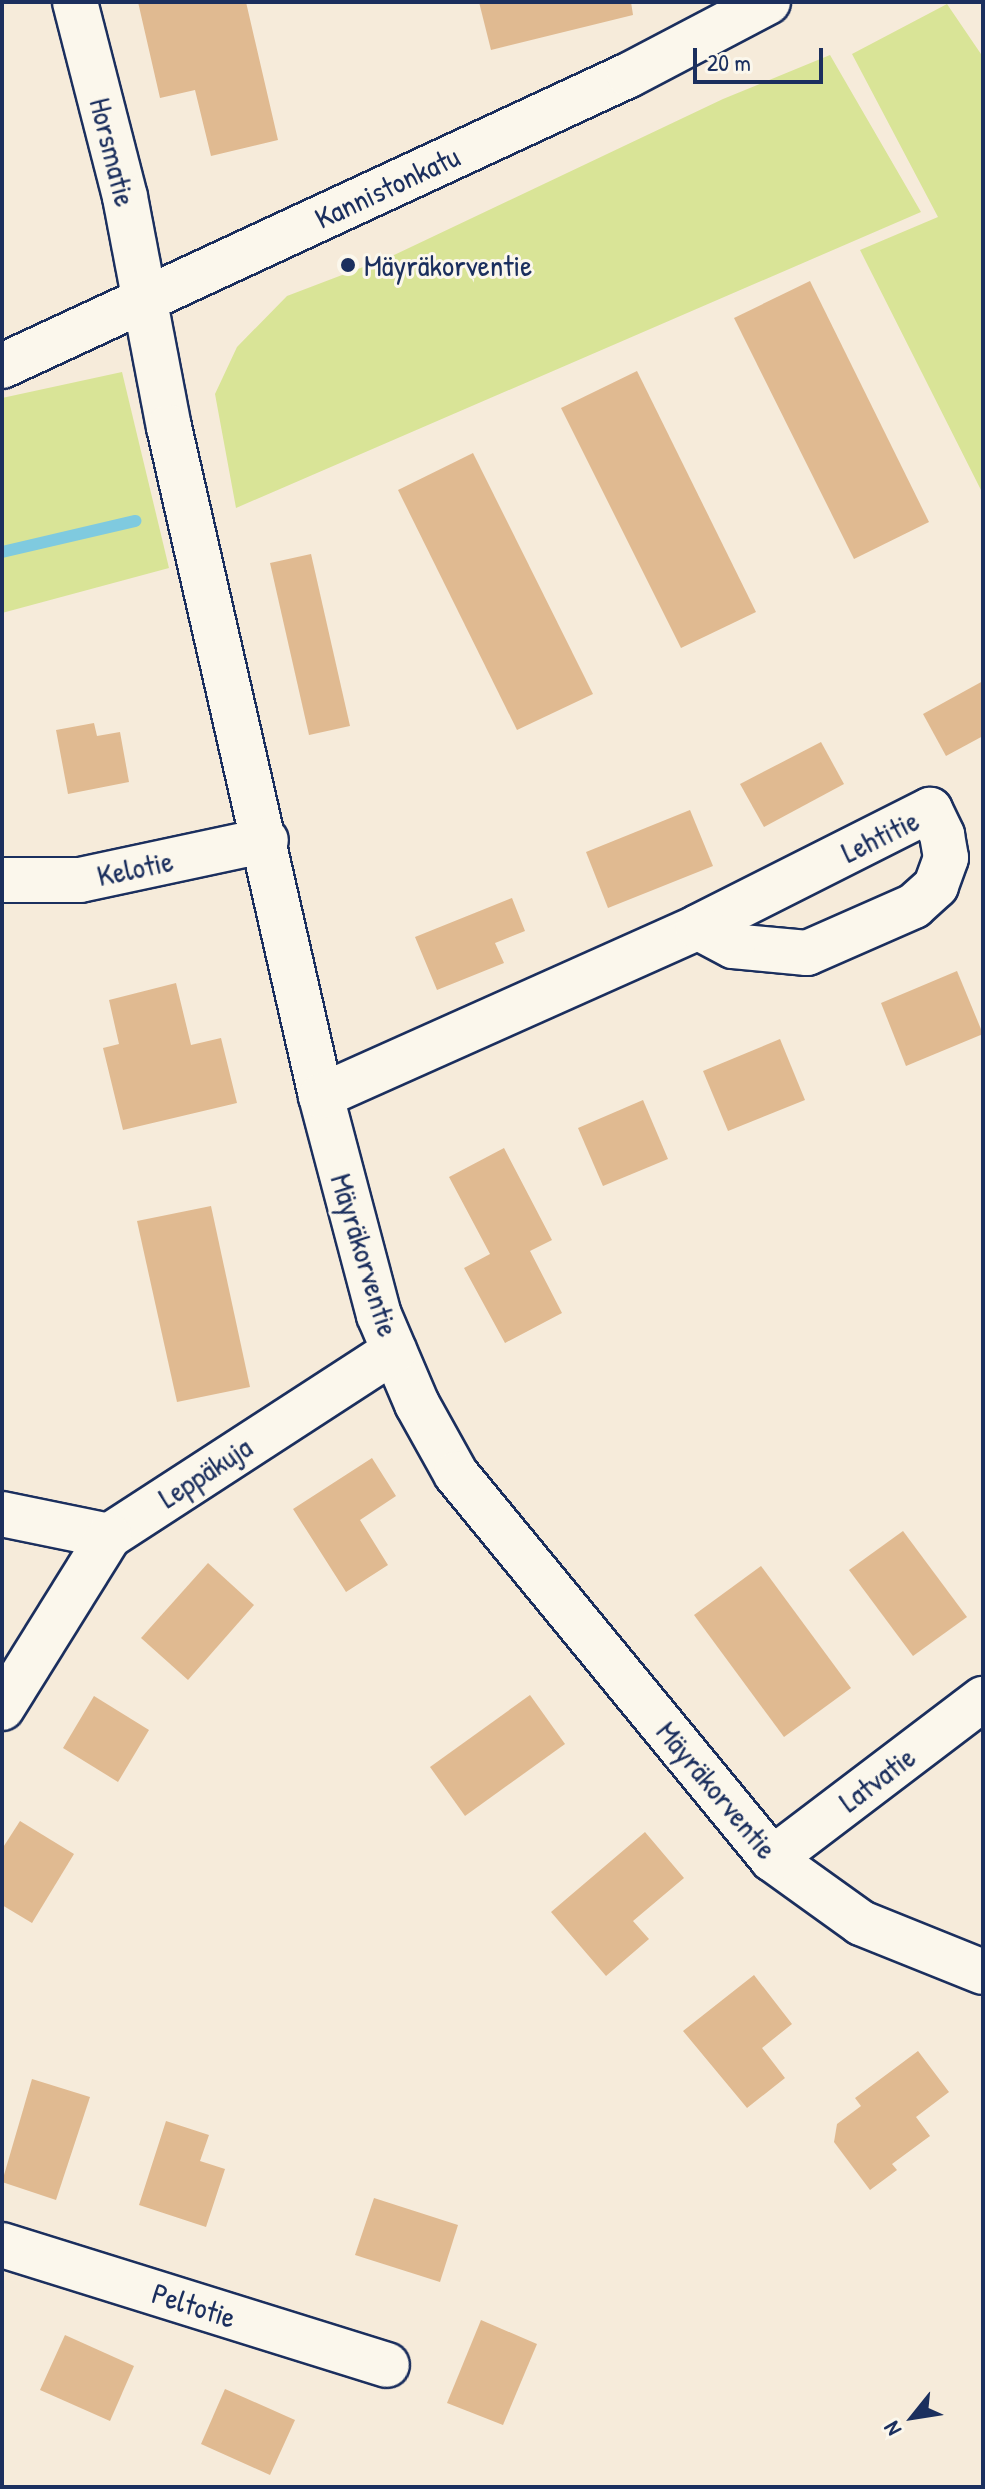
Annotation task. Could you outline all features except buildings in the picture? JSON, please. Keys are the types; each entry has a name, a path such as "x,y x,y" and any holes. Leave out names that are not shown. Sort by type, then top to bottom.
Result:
{"street":[{"name":"Horsmatie","path":"75,2 125,197 144,304"},
{"name":"Kannistonkatu","path":"2,366 144,304 629,75 768,2"},
{"name":"Mäyräkorventie","path":"144,304 321,1096 379,1315 394,1351 456,1474 772,1859 861,1923 983,1972"},
{"name":"Lehtitie","path":"321,1096 698,927 930,810 942,835 946,858 936,886 914,906 807,953 733,946 698,927"},
{"name":"Kelotie","path":"2,880 80,880 266,840"},
{"name":"Leppäkuja","path":"109,1536 394,1351"},
{"path":"2,1514 109,1536 2,1708"},
{"name":"Latvatie","path":"772,1859 983,1699"},
{"name":"Peltotie","path":"2,2245 387,2365"}],"green space":[{"path":"947,4 983,57 983,494 860,250 938,217 852,54"},
{"path":"830,55 921,212 236,508 215,394 237,347 287,296 392,256 723,99"},
{"path":"122,372 169,568 2,613 2,398"}],"waterway":[{"path":"2,552 135,521"}],"place":[{"name":"Mäyräkorventie","path":"348,265"}]}
